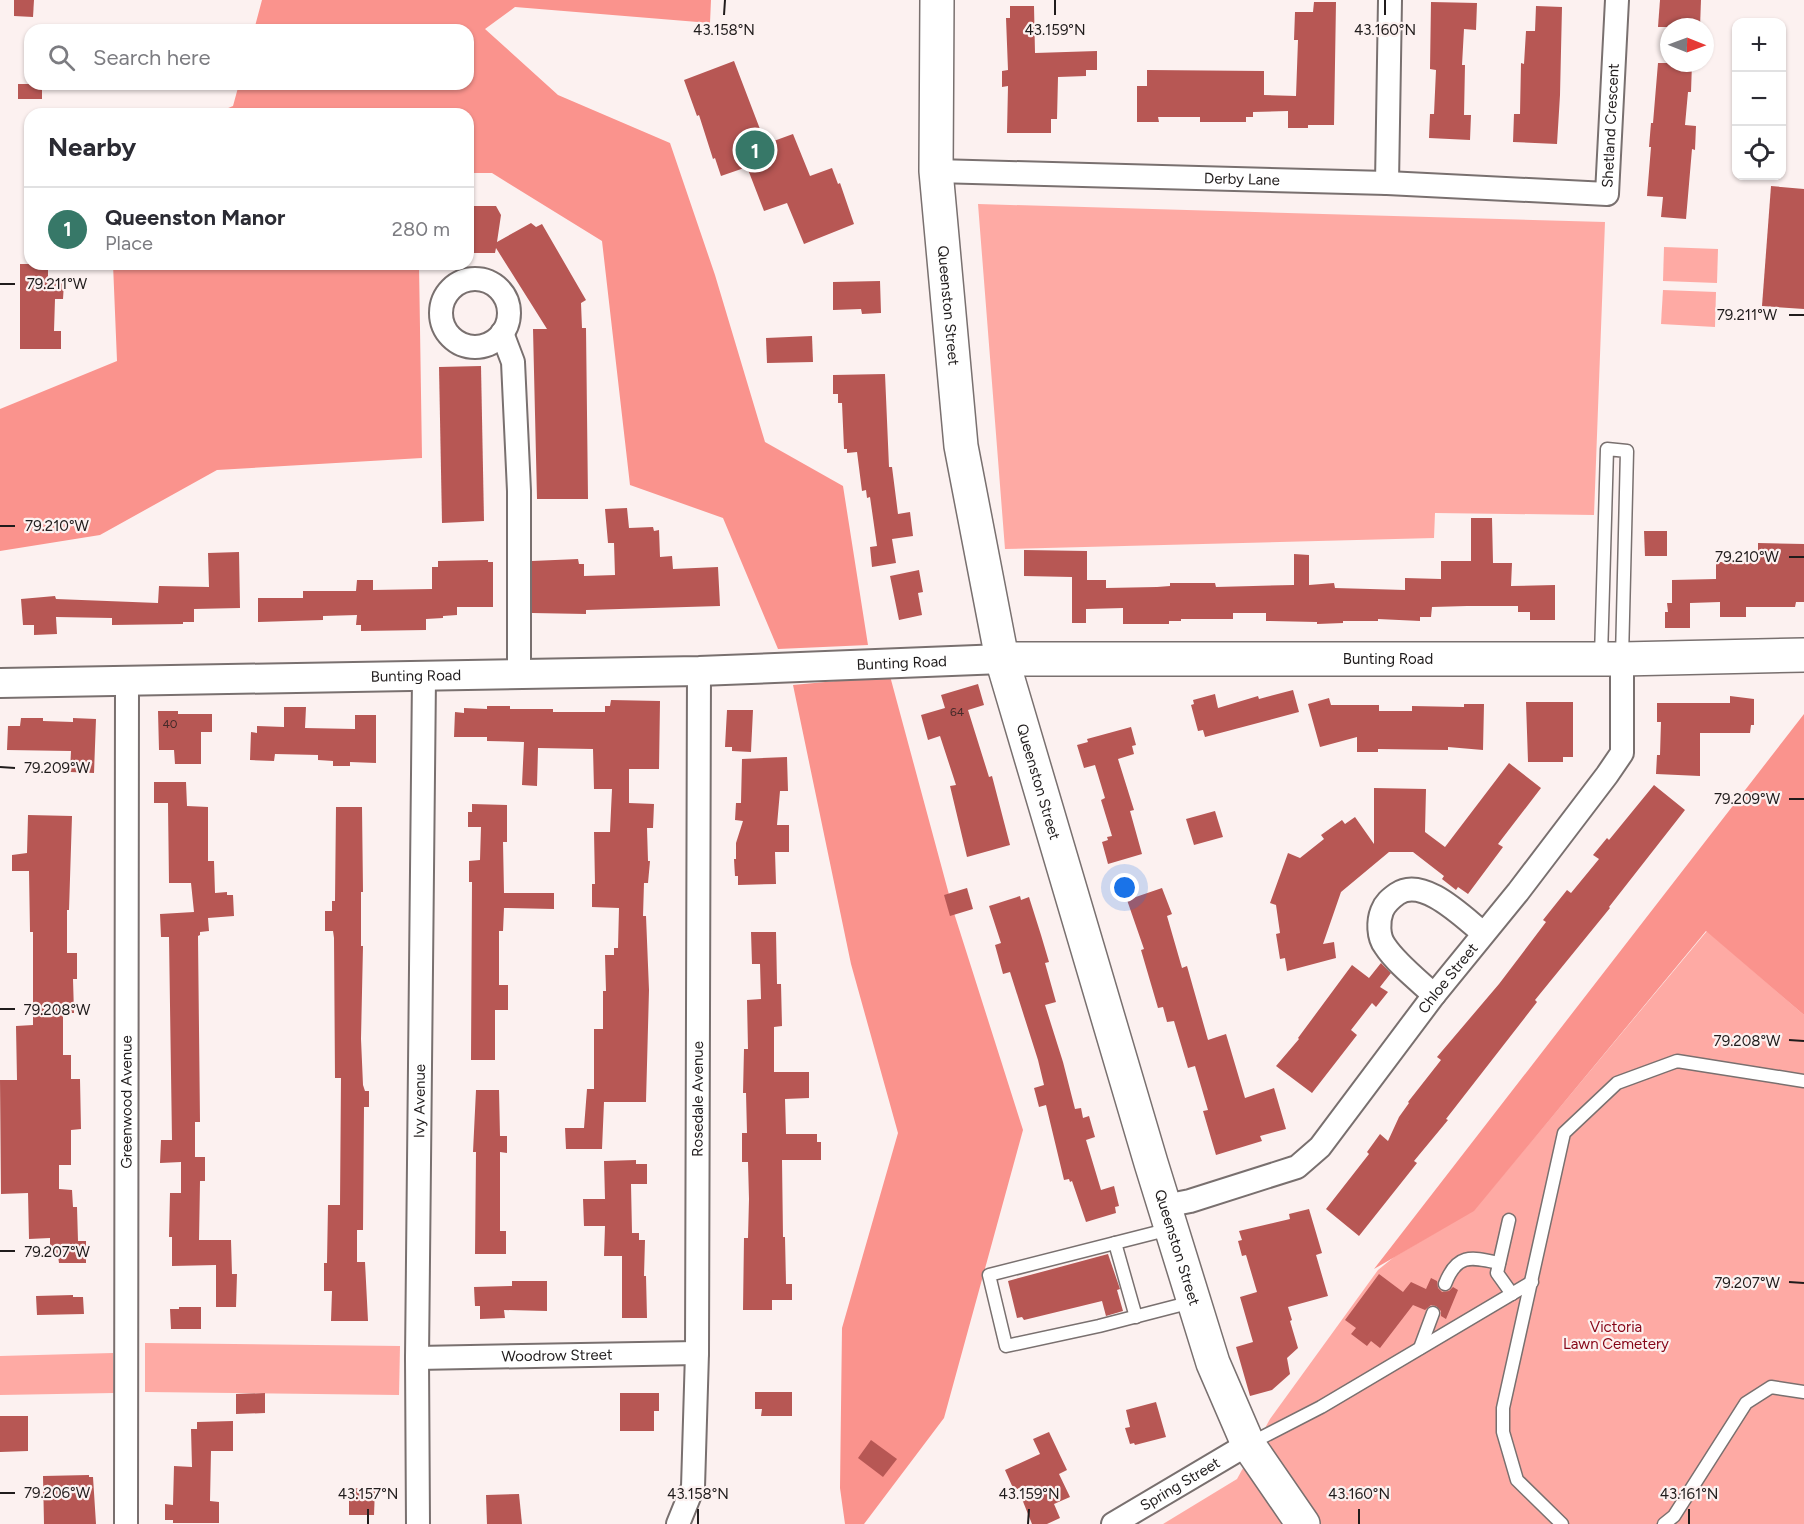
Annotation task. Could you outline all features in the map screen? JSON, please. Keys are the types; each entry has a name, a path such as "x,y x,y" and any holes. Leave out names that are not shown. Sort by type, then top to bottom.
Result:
{"main road":[{"name":"Queenston Street","path":"937,0 936,171 961,446 1002,659 1213,1363 1248,1444 1303,1524"},
{"name":"Bunting Road","path":"1002,659 1611,659 1804,655"}],"street":[{"path":"1387,183 1390,0"},
{"name":"Shetland Crescent","path":"1548,191 1607,194 1617,0"},
{"name":"Derby Lane","path":"936,171 1387,183 1548,191"},
{"path":"502,333 513,362 519,491 519,675"},
{"name":"Bunting Road","path":"0,682 699,671 1002,659"},
{"name":"Chloe Street","path":"1168,1217 1190,1201 1297,1167 1320,1147 1434,995 1532,874 1622,753 1611,659"},
{"name":"Rosedale Avenue","path":"678,1524 693,1486 696,1353 699,671"},
{"name":"Ivy Avenue","path":"418,1524 417,1358 424,677"},
{"name":"Greenwood Avenue","path":"126,1524 127,681"},
{"path":"1434,995 1384,945 1378,925 1382,910 1389,899 1401,891 1416,889 1436,896 1483,933"},
{"name":"Woodrow Street","path":"417,1358 696,1353"},
{"name":"Spring Street","path":"1113,1524 1248,1444"}],"lane":[{"path":"1607,449 1627,451 1611,659 1607,449"},
{"path":"1562,1524 1517,1480 1503,1432 1503,1408 1564,1133 1617,1083 1677,1061 1804,1081"},
{"path":"1168,1217 1115,1243 989,1275 1006,1346 1136,1317 1194,1301"},
{"path":"1509,1220 1497,1273 1512,1294"},
{"path":"1115,1243 1136,1317"},
{"path":"1444,1284 1450,1270 1460,1261 1473,1258 1499,1263"},
{"path":"1248,1444 1313,1411 1532,1282"},
{"path":"1420,1348 1433,1313"},
{"path":"1664,1524 1674,1516 1746,1403 1771,1387 1804,1392"}],"green space":[{"path":"978,204 1605,222 1594,515 1435,513 1434,538 1005,549"},
{"path":"1664,247 1718,249 1717,283 1663,281"},
{"path":"1663,290 1716,292 1715,327 1661,324"},
{"name":"Victoria Lawn Cemetery","path":"1707,931 1804,1015 1804,1524 1163,1524 1237,1479 1270,1419 1378,1270 1394,1257 1474,1210"},
{"path":"145,1343 400,1346 399,1395 145,1392"},
{"path":"113,1353 114,1393 0,1395 0,1356"}],"shaded area":[{"path":"262,0 711,0 710,23 515,7 485,29 558,95 670,143 715,275 765,442 843,486 868,645 778,649 723,518 630,485 602,241 492,173 474,173 474,108 228,108 233,106 237,90 474,90 474,24 256,24"},
{"path":"113,270 419,270 422,458 217,470 100,535 0,551 0,409 117,361"},
{"path":"890,676 954,913 1023,1130 944,1418 864,1524 845,1524 840,1488 842,1328 898,1133 851,964 793,685"},
{"path":"1804,714 1804,1015 1706,931 1474,1211 1374,1269"}],"building":[{"path":"14,0 34,0 33,17 14,16"},
{"path":"1660,0 1701,0 1700,18 1660,18 1660,27 1658,27"},
{"path":"1314,2 1336,2 1334,125 1288,128 1288,111 1253,112 1253,117 1246,117 1246,122 1200,122 1200,117 1158,117 1159,122 1137,122 1137,86 1147,86 1147,70 1264,71 1264,95 1296,96 1298,40 1294,40 1295,12 1313,12"},
{"path":"1431,2 1477,3 1476,30 1464,29 1462,65 1465,65 1464,115 1471,115 1470,140 1429,138 1430,114 1434,114 1436,70 1430,69"},
{"path":"1010,6 1034,6 1035,53 1097,51 1097,70 1086,70 1086,76 1058,77 1057,119 1051,119 1051,133 1007,133 1008,86 1002,87 1002,71 1008,70 1006,18 1010,18"},
{"path":"1536,6 1562,7 1557,144 1513,142 1514,114 1520,114 1521,63 1524,64 1526,31 1535,31"},
{"path":"734,61 763,137 769,135 771,142 793,134 810,176 832,168 838,184 840,183 854,224 804,244 787,203 764,211 747,167 721,176 684,80"},
{"path":"1658,63 1660,63 1660,72 1692,72 1691,92 1688,92 1685,125 1696,126 1686,219 1661,217 1663,197 1647,196 1651,147 1649,147 1651,123 1653,123"},
{"path":"18,84 24,84 24,90 42,90 42,99 18,99"},
{"path":"1771,186 1804,189 1804,309 1762,306"},
{"path":"474,206 496,206 501,215 497,242 531,223 536,227 542,224 586,300 581,303 582,328 586,328 588,499 537,499 533,329 547,329 496,248 495,253 474,253"},
{"path":"20,264 24,264 24,270 48,270 48,282 64,283 63,299 55,299 54,331 61,331 61,349 20,349"},
{"path":"880,281 881,313 862,314 861,309 833,310 833,282"},
{"path":"812,336 813,362 767,363 766,338"},
{"path":"481,366 484,521 442,523 439,367"},
{"path":"885,374 889,467 892,467 898,514 910,512 913,536 892,539 896,563 872,567 870,547 877,546 870,497 867,498 866,490 862,491 857,452 847,453 847,449 844,449 842,403 838,403 838,394 833,394 833,375"},
{"path":"627,508 629,528 653,527 654,531 659,530 660,557 672,556 673,569 718,567 720,606 586,610 586,614 532,613 532,561 578,559 579,564 584,564 584,576 615,575 614,543 608,543 605,509"},
{"path":"1471,518 1492,518 1493,563 1512,563 1511,586 1555,585 1555,620 1530,620 1530,612 1518,612 1518,606 1467,606 1432,607 1431,617 1420,617 1420,621 1378,619 1378,621 1317,624 1317,622 1266,621 1266,613 1233,613 1233,619 1181,619 1181,621 1169,621 1169,624 1123,624 1123,608 1086,609 1086,623 1072,623 1072,577 1024,576 1024,550 1087,551 1087,580 1106,580 1106,588 1170,586 1170,583 1215,583 1216,587 1294,585 1294,554 1309,555 1309,585 1334,583 1335,588 1405,590 1405,578 1441,579 1441,561 1471,561"},
{"path":"1644,531 1667,531 1667,556 1645,556"},
{"path":"1758,543 1804,544 1804,602 1796,602 1795,607 1746,607 1746,617 1720,617 1720,602 1690,603 1690,628 1665,628 1667,603 1672,603 1672,580 1716,579 1716,562 1758,562"},
{"path":"239,552 240,608 194,609 194,622 183,622 183,624 112,625 112,618 56,617 57,634 34,635 34,625 23,625 21,599 55,596 56,599 158,603 159,586 209,587 208,553"},
{"path":"488,560 488,562 493,562 493,607 457,607 457,615 426,619 426,630 361,631 361,625 356,625 357,615 323,616 323,620 258,622 258,598 303,598 303,591 356,591 357,580 373,580 373,590 432,589 432,567 438,567 438,561"},
{"path":"919,570 923,592 918,593 922,615 899,620 890,576"},
{"path":"978,684 984,705 968,710 989,777 992,776 1010,845 967,857 950,786 956,785 940,736 928,740 921,715 945,708 941,695"},
{"path":"1293,690 1299,712 1205,737 1203,730 1198,731 1191,705 1194,704 1193,700 1215,694 1218,708 1258,696 1259,699"},
{"path":"1730,696 1754,699 1754,725 1751,725 1750,733 1700,733 1700,776 1656,774 1657,755 1660,755 1661,722 1657,722 1657,703 1730,703"},
{"path":"1329,698 1331,705 1379,705 1379,711 1412,711 1412,706 1464,707 1464,704 1484,704 1483,750 1448,747 1448,750 1378,749 1378,752 1357,752 1357,737 1320,747 1308,704"},
{"path":"611,700 660,701 659,769 629,769 629,803 654,804 653,828 647,828 648,861 650,861 648,883 644,883 643,916 646,916 649,990 646,1102 604,1102 602,1149 566,1149 565,1128 584,1128 587,1089 594,1089 594,1029 603,1029 603,991 606,991 605,955 614,955 614,948 618,948 619,908 592,907 592,884 595,884 594,832 610,832 612,789 594,789 593,749 538,748 537,786 522,785 524,742 487,741 487,737 454,737 455,712 464,713 464,708 487,709 487,706 510,706 510,709 553,709 553,712 605,712 605,706 610,706"},
{"path":"1526,702 1573,702 1573,757 1563,757 1563,762 1528,762"},
{"path":"284,707 306,707 305,728 355,729 355,715 376,715 376,763 350,762 350,766 333,766 333,761 318,760 318,755 275,754 274,761 250,760 251,732 257,733 257,726 284,727"},
{"path":"727,710 753,710 751,752 732,751 732,747 725,747"},
{"path":"158,711 178,711 178,714 212,714 212,732 201,732 201,764 175,764 174,750 159,750"},
{"path":"21,718 73,722 73,718 96,719 94,773 70,772 71,751 7,750 8,726 20,726"},
{"path":"1131,727 1136,745 1132,746 1134,754 1118,759 1134,810 1130,811 1142,854 1108,864 1102,842 1112,836 1101,800 1105,798 1095,765 1084,768 1077,745 1088,742 1087,739"},
{"path":"787,757 788,791 780,791 777,825 789,825 789,852 775,852 776,884 738,885 734,859 736,859 736,843 743,821 735,820 736,803 741,803 742,759"},
{"path":"1509,763 1541,788 1498,844 1503,847 1468,894 1458,887 1456,890 1442,879 1444,876 1413,852 1389,852 1341,892 1323,944 1334,942 1336,958 1287,971 1285,958 1280,959 1276,934 1280,933 1276,905 1270,903 1288,853 1300,858 1324,839 1321,835 1342,820 1345,824 1355,817 1374,844 1374,788 1426,789 1425,832 1445,847"},
{"path":"154,782 186,782 187,806 208,807 208,861 214,861 215,893 227,892 227,895 233,895 234,916 208,918 209,931 200,932 198,936 200,1122 195,1122 195,1157 205,1157 205,1181 200,1181 199,1240 231,1240 232,1274 237,1274 236,1307 216,1307 216,1265 172,1266 172,1237 169,1237 170,1193 181,1193 181,1162 160,1163 161,1140 172,1140 169,937 161,937 160,914 194,912 191,883 169,883 168,803 154,803"},
{"path":"1654,785 1685,810 1610,908 1535,1000 1537,1002 1446,1119 1448,1120 1414,1161 1417,1163 1359,1236 1326,1209 1369,1154 1367,1152 1380,1134 1388,1141 1408,1102 1441,1060 1437,1057 1499,984 1546,922 1543,920 1567,890 1571,893 1599,859 1593,855 1607,838 1609,840"},
{"path":"472,804 507,805 507,842 503,842 504,893 554,893 554,909 504,908 503,931 499,931 499,985 508,985 508,1010 495,1010 495,1060 471,1060 472,882 469,882 469,861 480,860 481,827 468,827 468,812 472,812"},
{"path":"336,807 362,807 361,1039 363,1085 365,1091 369,1091 369,1107 364,1107 363,1230 357,1230 357,1262 365,1262 368,1321 331,1321 332,1291 324,1291 328,1205 340,1205 341,1078 335,1078 334,938 333,931 325,931 325,911 332,911 332,901 335,901"},
{"path":"1215,811 1223,837 1194,845 1186,819"},
{"path":"28,815 72,816 67,953 77,953 77,979 73,979 74,1013 63,1013 63,1055 71,1055 71,1079 80,1079 81,1129 71,1130 71,1165 59,1165 59,1189 72,1190 73,1207 77,1207 78,1241 86,1241 86,1263 59,1263 58,1256 50,1257 50,1238 29,1239 28,1193 1,1194 0,1080 17,1080 16,1026 33,1025 33,932 30,932 29,871 12,871 12,855 27,853"},
{"path":"967,888 973,909 950,916 944,895"},
{"path":"1162,888 1172,914 1167,916 1182,968 1187,966 1208,1040 1226,1034 1245,1098 1274,1088 1286,1129 1260,1136 1262,1141 1216,1155 1203,1111 1208,1110 1195,1066 1188,1068 1174,1021 1167,1022 1163,1007 1158,1008 1141,950 1144,949 1127,900"},
{"path":"1020,896 1021,900 1029,897 1049,962 1045,963 1056,1002 1045,1005 1075,1109 1081,1108 1083,1118 1089,1116 1095,1137 1086,1140 1101,1190 1114,1186 1119,1206 1115,1207 1116,1213 1086,1222 1072,1181 1064,1180 1046,1105 1039,1107 1034,1088 1044,1085 1038,1060 1010,972 1003,974 995,945 1001,943 989,906"},
{"path":"751,932 776,932 777,984 781,984 782,1026 774,1027 774,1072 809,1072 809,1098 785,1099 786,1134 817,1134 817,1142 821,1142 821,1160 782,1160 786,1284 792,1284 792,1300 772,1300 772,1310 743,1310 744,1238 748,1238 749,1199 748,1162 742,1162 742,1133 747,1133 746,1093 743,1093 744,1049 748,1049 747,1000 761,999 760,964 752,964"},
{"path":"1381,963 1391,973 1380,987 1388,992 1376,1007 1372,1003 1351,1030 1357,1035 1312,1093 1276,1066 1299,1039 1352,965 1369,978"},
{"path":"476,1090 499,1090 500,1136 507,1136 507,1153 500,1152 500,1231 506,1231 506,1254 475,1254 476,1152 473,1152"},
{"path":"636,1160 636,1164 647,1164 647,1184 631,1184 632,1233 639,1233 639,1240 645,1240 644,1276 646,1276 647,1318 622,1318 622,1256 604,1256 605,1226 584,1226 583,1199 605,1199 604,1161"},
{"path":"1309,1209 1322,1253 1316,1255 1328,1296 1288,1307 1298,1348 1287,1358 1290,1374 1272,1390 1250,1396 1236,1347 1253,1342 1240,1297 1257,1292 1246,1255 1242,1256 1238,1241 1242,1240 1239,1231 1290,1219 1289,1214"},
{"path":"1108,1254 1120,1289 1117,1290 1123,1311 1106,1316 1102,1301 1024,1320 1022,1317 1017,1318 1008,1281"},
{"path":"1379,1274 1403,1292 1411,1282 1426,1289 1431,1278 1437,1281 1438,1288 1442,1292 1449,1291 1453,1287 1458,1290 1446,1319 1441,1316 1441,1311 1436,1306 1431,1305 1425,1310 1413,1305 1380,1348 1371,1341 1367,1346 1351,1334 1356,1328 1345,1320"},
{"path":"512,1281 547,1281 547,1311 504,1310 505,1318 480,1319 480,1306 475,1306 474,1287 512,1286"},
{"path":"73,1295 73,1297 83,1297 84,1314 37,1315 36,1296"},
{"path":"179,1307 201,1307 201,1329 171,1329 170,1309 179,1309"},
{"path":"755,1392 792,1392 792,1416 761,1416 762,1409 755,1409"},
{"path":"265,1393 265,1413 236,1414 236,1394"},
{"path":"620,1393 659,1393 659,1411 654,1411 654,1431 620,1431"},
{"path":"1156,1402 1166,1437 1135,1445 1130,1444 1125,1428 1130,1427 1126,1410"},
{"path":"0,1416 28,1416 28,1451 0,1452"},
{"path":"233,1421 233,1451 211,1451 210,1501 219,1502 219,1523 173,1523 173,1520 165,1520 165,1504 173,1505 174,1466 192,1467 191,1429 197,1429 197,1422"},
{"path":"1049,1432 1067,1470 1059,1474 1070,1497 1054,1504 1060,1518 1047,1524 1032,1524 1018,1489 1013,1488 1005,1470 1040,1454 1033,1439"},
{"path":"871,1440 897,1459 883,1477 858,1458"},
{"path":"89,1475 93,1477 96,1524 44,1524 43,1476"},
{"path":"349,1488 375,1489 374,1515 349,1515"},
{"path":"519,1494 522,1524 487,1524 486,1495"}],"place":[{"name":"Queenston Manor","path":"755,150"}]}
